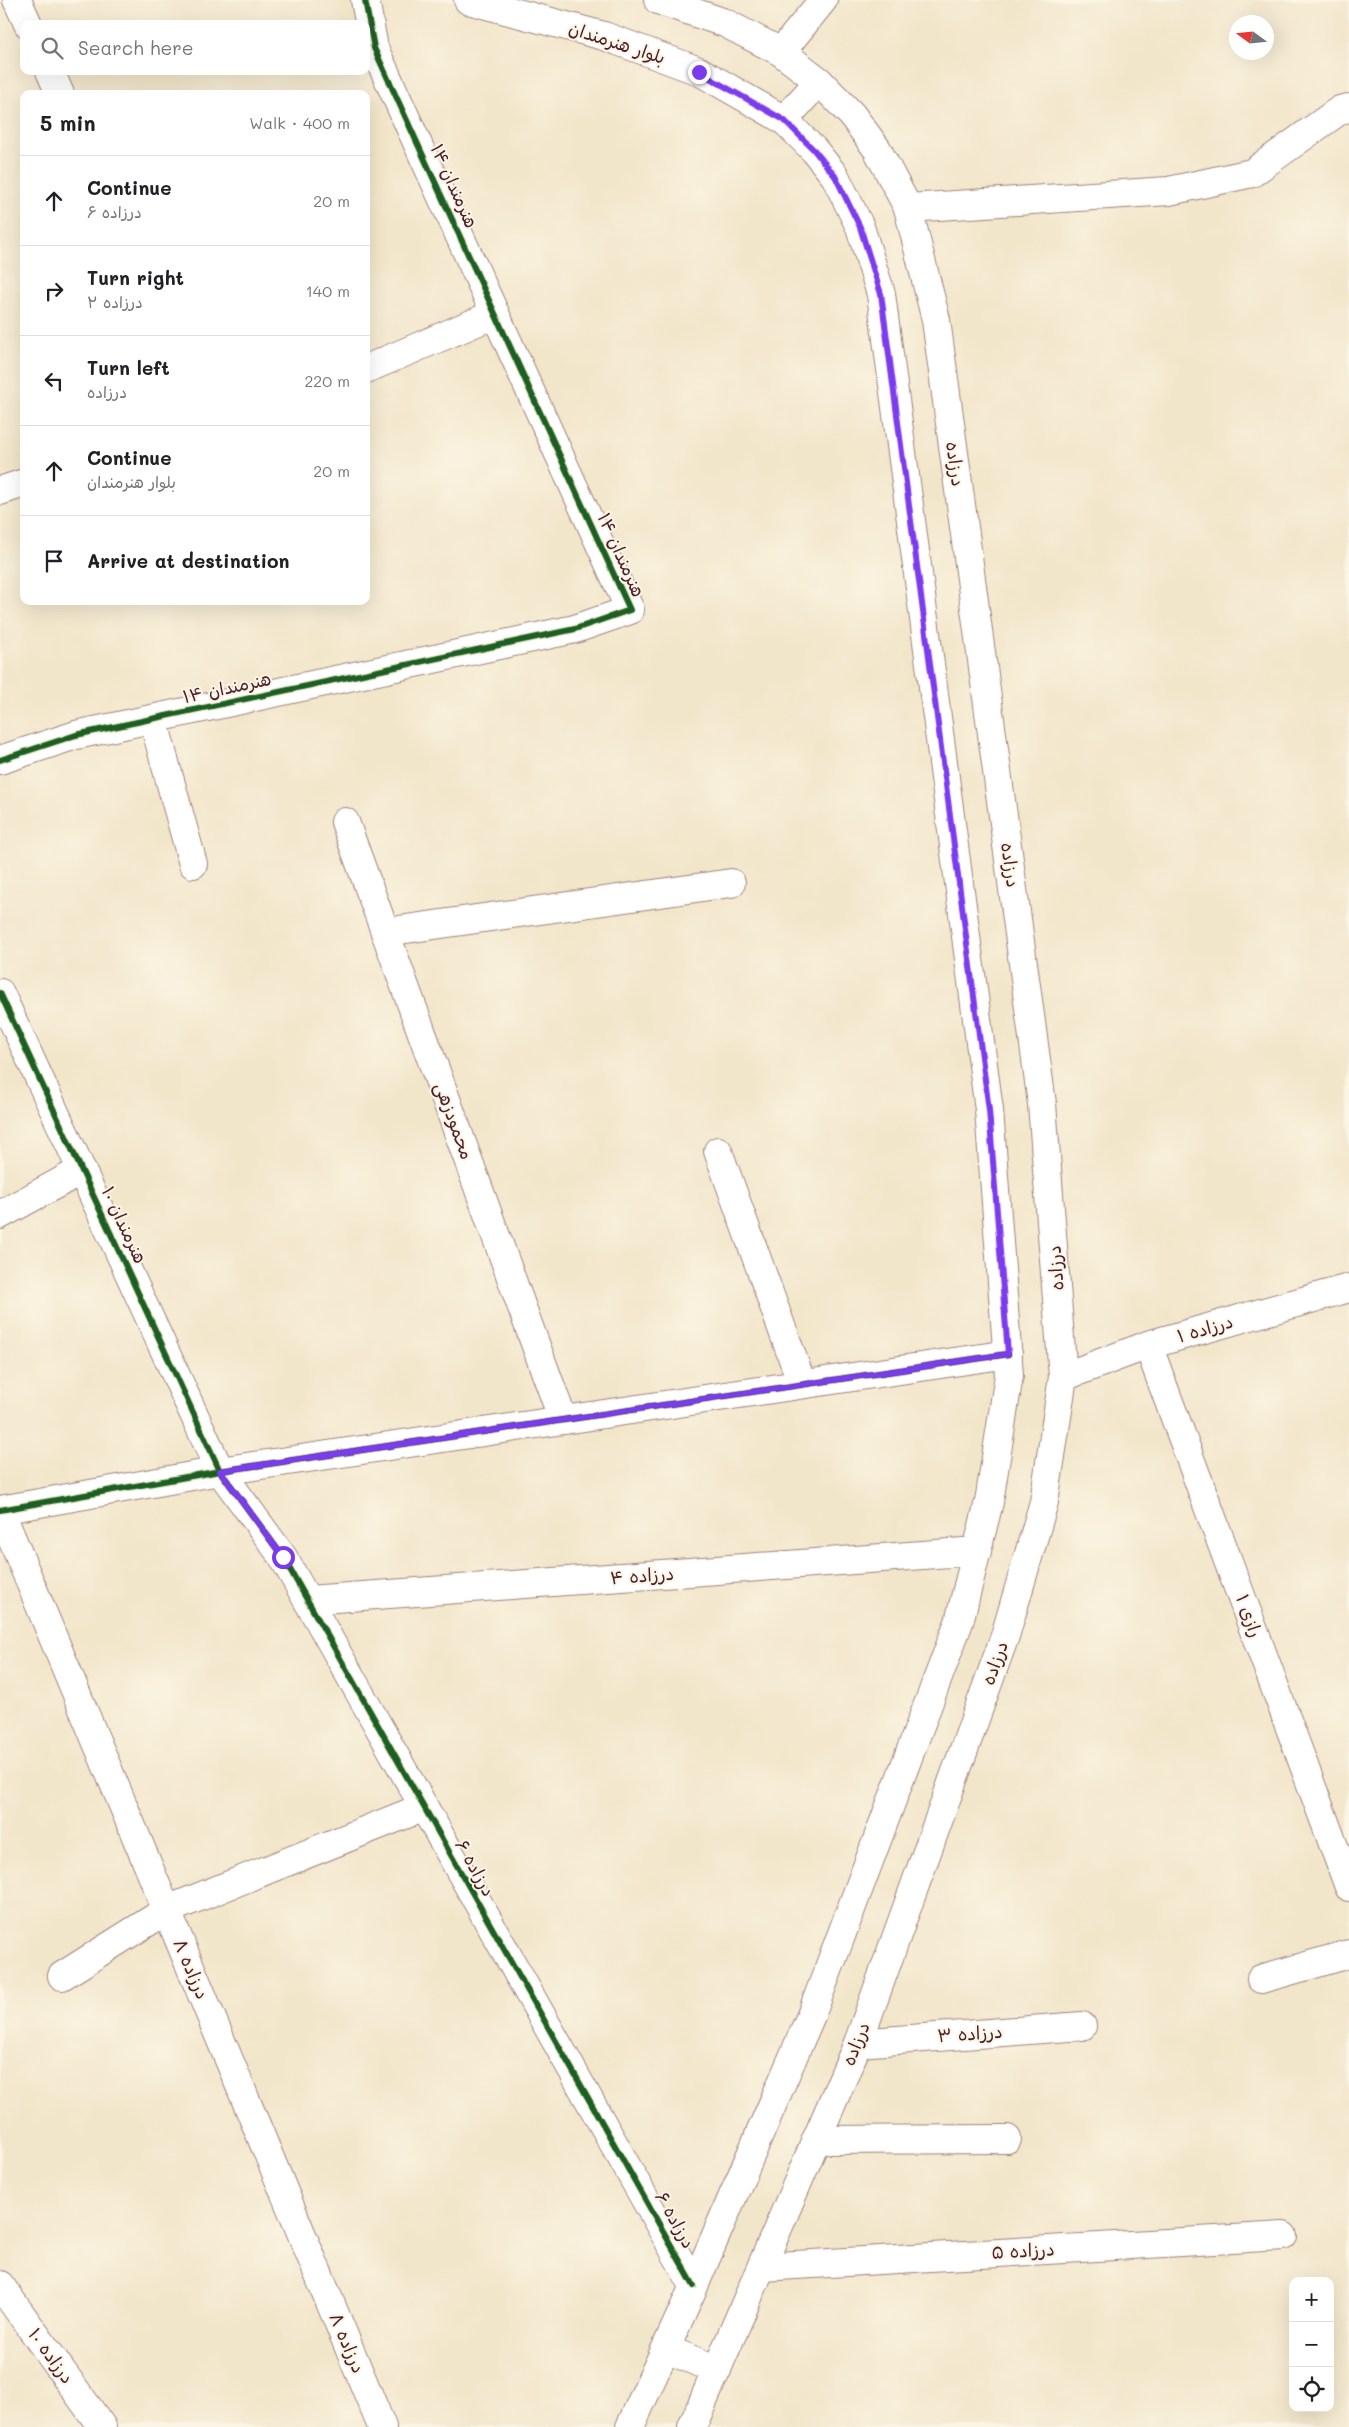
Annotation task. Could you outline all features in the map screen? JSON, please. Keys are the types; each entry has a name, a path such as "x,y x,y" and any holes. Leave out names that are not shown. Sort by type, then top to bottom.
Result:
{"street":[{"path":"18,0 26,20"},
{"name":"هنرمندان ۱۴","path":"365,0 369,20"},
{"name":"بلوار هنرمندان","path":"468,0 604,36 699,72 784,120"},
{"path":"630,2427 694,2286 815,2004 959,1622 989,1502 1009,1375 989,1110 881,294 860,227 835,176 814,150 784,120 819,81 781,52 725,24 658,0"},
{"path":"781,52 823,0"},
{"name":"هنرمندان ۱۴","path":"0,760 76,735 575,629 630,610 374,48 370,27"},
{"path":"52,75 58,90"},
{"name":"درزاده","path":"692,2427 858,2043 1005,1636 1044,1502 1063,1377 1042,1104 936,320 908,208 877,150 852,115 819,81"},
{"path":"908,208 1169,191 1252,173 1340,110 1349,108"},
{"path":"370,367 495,314"},
{"path":"0,491 20,484"},
{"path":"152,719 193,864"},
{"name":"محمودزهی","path":"345,822 563,1420"},
{"path":"385,932 731,883"},
{"name":"هنرمندان ۱۰","path":"0,993 220,1471"},
{"path":"718,1151 802,1384"},
{"path":"0,1215 82,1170"},
{"name":"درزاده ۱","path":"1063,1377 1148,1345 1349,1288"},
{"name":"رازی ۱","path":"1148,1345 1349,1887"},
{"path":"0,1510 220,1471 1008,1354"},
{"name":"درزاده ۶","path":"220,1471 283,1557 694,2286"},
{"name":"درزاده ۸","path":"0,1510 382,2427"},
{"name":"درزاده ۴","path":"308,1600 977,1551"},
{"path":"62,1976 167,1910 424,1807"},
{"path":"1261,1979 1349,1954"},
{"name":"درزاده ۳","path":"858,2043 1082,2026"},
{"path":"816,2140 1007,2140"},
{"name":"درزاده ۵","path":"762,2267 1283,2236"},
{"name":"درزاده ۱۰","path":"0,2285 102,2427"},
{"path":"666,2349 717,2370"}],"cycle path":[{"path":"365,0 369,20"},
{"path":"0,760 76,735 575,629 630,610 374,48 370,27"},
{"path":"0,993 220,1471 283,1557 694,2286"},
{"path":"0,1510 220,1471 1008,1354"}],"route":[{"path":"283,1557 220,1471 1008,1354 989,1110 881,294 860,227 835,176 814,150 784,120 699,72"}]}
